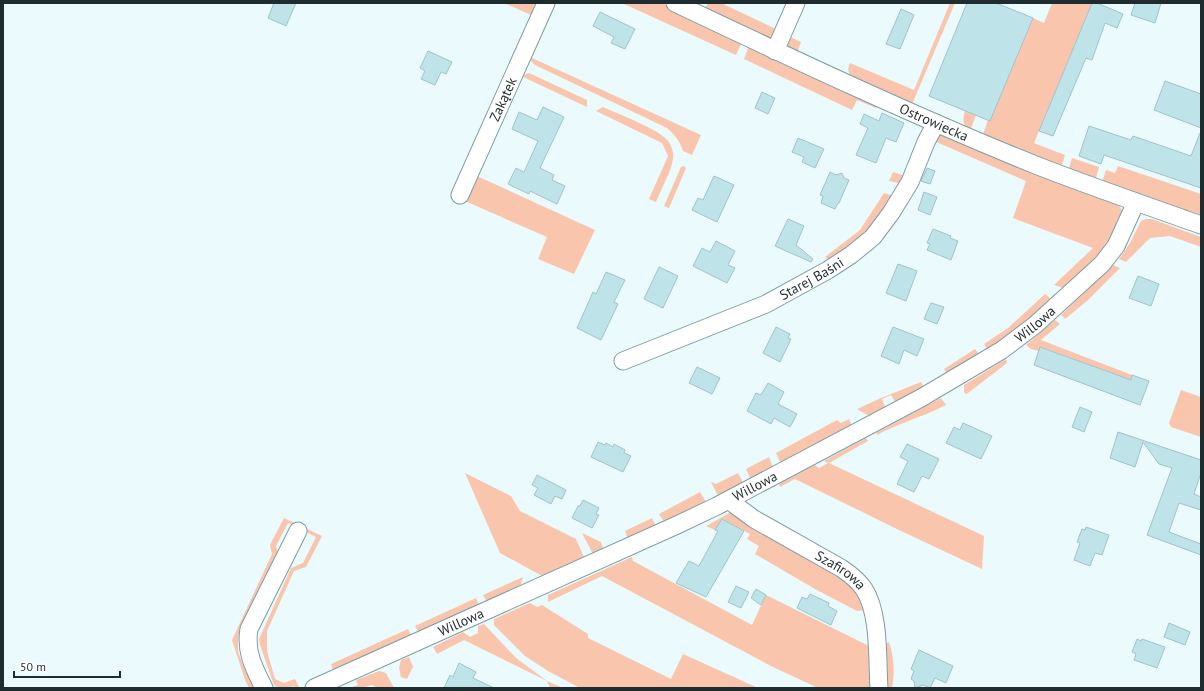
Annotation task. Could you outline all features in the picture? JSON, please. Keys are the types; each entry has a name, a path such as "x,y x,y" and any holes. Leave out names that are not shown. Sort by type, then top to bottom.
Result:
{"street":[{"name":"Zakątek","path":"460,195 546,3"},
{"name":"Ostrowiecka","path":"675,3 775,51 936,123 1035,164 1201,225"},
{"path":"775,51 796,3"},
{"name":"Starej Baśni","path":"623,361 766,304 828,270 851,255 873,237 894,208 910,182 926,142 936,123"},
{"name":"Willowa","path":"314,688 678,525 729,500 937,389 1002,350 1035,325 1102,264 1116,246 1136,202"},
{"name":"Szafirowa","path":"729,500 754,519 841,568 850,574 863,587 870,600 875,619 879,688"},
{"path":"264,688 248,652 247,640 249,629 298,531"}],"shaded area":[{"path":"504,3 537,3 531,15"},
{"path":"553,3 556,3 532,58 701,135 692,155 683,151 677,138 667,128 535,65 530,60 530,52"},
{"path":"661,3 687,13 742,42 736,55 624,4"},
{"path":"708,3 721,3 778,30 772,40 703,12"},
{"path":"950,3 955,3 911,105 850,76 848,69 850,63 914,90"},
{"path":"1052,3 1092,3 1034,143 1065,155 1061,166 1056,166 982,137 1033,18 1044,23"},
{"path":"786,35 801,42 797,53 787,50"},
{"path":"749,46 879,102 876,108 857,100 852,110 744,59"},
{"path":"529,73 587,100 587,107 521,76"},
{"path":"603,107 638,122 656,132 663,136 671,145 673,154 672,164 656,202 649,199 668,156 662,143 596,111"},
{"path":"966,109 976,115 970,131 964,124"},
{"path":"941,133 1114,201 1118,204 1123,214 1119,226 1092,265 1063,288 1054,285 1093,248 1013,218 1026,181 934,141 929,143"},
{"path":"1072,158 1099,167 1096,178 1093,179 1070,172 1069,168"},
{"path":"684,166 686,168 669,208 664,206 681,167"},
{"path":"1118,166 1201,194 1201,218 1102,182 1106,170 1115,173"},
{"path":"893,172 908,177 903,184 889,181"},
{"path":"477,176 595,230 574,274 538,259 547,237 465,201"},
{"path":"884,193 894,196 871,231 833,263 825,257 860,230"},
{"path":"1152,219 1201,237 1201,247 1170,236 1150,238 1126,262 1119,259 1130,243 1141,221"},
{"path":"1113,265 1120,268 1087,301 1065,319 1061,315"},
{"path":"1045,294 1050,298 1049,303 1004,341 987,349 984,344 1008,328"},
{"path":"1055,320 1060,324 1041,340 1132,375 1131,380 1041,347 1039,351 1031,349 1026,345"},
{"path":"975,349 979,354 948,376 944,369"},
{"path":"1006,359 1007,363 968,393 966,394 964,392 964,385"},
{"path":"921,382 924,388 896,403 891,395 882,399 886,409 871,417 857,409 881,398"},
{"path":"1181,390 1201,397 1201,437 1171,427 1169,423"},
{"path":"941,398 946,405 877,435 876,433"},
{"path":"849,419 851,427 784,463 780,462 776,453 837,420 841,423"},
{"path":"866,438 868,441 829,463 984,536 982,569 795,479 780,487 779,484 815,465 819,468 828,463 824,461"},
{"path":"769,457 773,469 753,479 750,478 746,469"},
{"path":"465,473 511,496 520,511 576,539 585,559 544,577 500,553"},
{"path":"738,473 743,482 742,485 721,497 717,494 711,482 716,484"},
{"path":"700,492 706,502 664,522 659,514"},
{"path":"733,511 849,579 866,610 857,611 815,589 755,554 759,546 747,539 750,534 722,519 715,530 706,526"},
{"path":"284,518 322,536 306,567 294,571 267,631 267,651 275,679 284,683 295,679 299,687 295,688 294,686 281,688 274,685 259,639 291,568 303,563 316,537 288,523 276,546 280,558 240,627 238,651 242,663 256,688 249,688 232,640 272,554 270,545"},
{"path":"652,518 656,526 628,539 625,531"},
{"path":"582,533 601,542 604,552 593,554"},
{"path":"632,557 633,561 752,625 766,595 873,648 875,688 818,688 773,667 602,576 548,602 548,595"},
{"path":"523,577 520,587 487,602 483,595"},
{"path":"476,598 479,605 419,633 415,626"},
{"path":"530,603 537,607 542,605 588,634 588,638 671,679 683,654 758,688 580,688 548,671 525,656 494,625 494,619"},
{"path":"484,624 516,658 547,681 464,640 437,654 433,647 463,632 470,637 478,633 478,626"},
{"path":"408,629 411,635 333,670 331,664"},
{"path":"889,642 893,659 893,682 892,688 883,688 881,646"},
{"path":"409,657 413,667 407,679 401,677 399,668 401,660"},
{"path":"379,671 386,673 394,688 378,688 372,685 362,688 350,688 358,685 356,680"},
{"path":"547,681 563,688 550,688"}],"building":[{"path":"274,3 296,3 286,26 268,18"},
{"path":"967,3 996,3 1033,18 990,121 929,96"},
{"path":"1092,3 1097,3 1123,14 1117,28 1105,23 1092,60 1086,58 1053,136 1039,131"},
{"path":"1135,3 1161,3 1155,23 1131,15"},
{"path":"901,9 914,15 900,49 886,44"},
{"path":"600,12 635,29 625,49 611,43 614,37 593,26"},
{"path":"428,51 452,62 446,74 441,72 435,85 421,79 425,71 420,68"},
{"path":"1165,81 1201,94 1201,128 1154,110"},
{"path":"762,92 775,98 768,114 755,108"},
{"path":"543,107 564,117 540,168 554,175 552,180 565,186 557,204 530,191 529,194 508,184 516,168 524,172 538,141 512,129 519,112 537,120"},
{"path":"882,113 904,123 896,142 886,138 876,163 856,155 868,128 860,124 864,114 879,121"},
{"path":"1089,126 1131,140 1133,136 1191,156 1201,133 1201,188 1104,155 1101,164 1079,156"},
{"path":"798,138 824,149 815,168 802,162 804,157 792,152"},
{"path":"927,168 935,171 930,184 921,181"},
{"path":"830,172 836,175 842,173 844,178 849,180 835,209 821,203 823,196 820,195"},
{"path":"714,176 734,185 717,222 692,210 698,198 703,200"},
{"path":"924,192 937,197 930,215 918,210"},
{"path":"788,219 804,226 796,245 813,259 811,262 775,246"},
{"path":"933,229 951,236 950,238 958,241 951,260 927,250 930,244 927,243"},
{"path":"716,241 735,251 728,265 735,268 727,283 693,266 702,248 710,252"},
{"path":"898,264 917,271 906,301 886,293"},
{"path":"659,267 678,276 663,308 644,299"},
{"path":"606,272 625,280 614,302 618,304 601,340 577,328 593,292 596,294"},
{"path":"1138,276 1159,284 1151,306 1129,298"},
{"path":"931,303 944,307 937,324 924,319"},
{"path":"776,327 790,334 788,338 791,339 780,362 763,353"},
{"path":"893,327 924,339 917,356 904,350 899,364 881,356"},
{"path":"1040,347 1131,380 1132,375 1149,381 1140,405 1034,365"},
{"path":"697,367 720,378 712,394 689,383"},
{"path":"768,383 784,392 778,404 797,414 790,427 774,418 771,424 747,411 756,393 761,395"},
{"path":"1080,407 1092,412 1084,432 1072,427"},
{"path":"963,423 992,436 981,459 946,443 954,427 960,430"},
{"path":"1118,432 1201,460 1201,473 1194,494 1201,497 1201,510 1179,503 1169,532 1201,544 1201,555 1147,535 1172,468 1159,464 1143,442 1135,467 1110,458"},
{"path":"598,442 605,445 606,443 613,447 614,444 625,450 624,453 631,456 623,472 591,457"},
{"path":"907,444 939,459 929,479 922,476 914,492 897,484 908,461 900,457"},
{"path":"537,475 566,490 562,499 555,496 551,504 534,495 538,488 532,485"},
{"path":"583,500 599,508 596,514 599,515 592,528 572,518"},
{"path":"722,519 744,531 706,597 676,583 689,561 699,566 718,531 715,530"},
{"path":"1086,527 1109,535 1102,555 1095,553 1090,566 1074,560 1080,543 1077,542 1082,529 1085,530"},
{"path":"736,586 749,592 741,608 728,602"},
{"path":"756,589 766,595 761,605 751,598"},
{"path":"810,594 829,603 828,606 837,611 831,625 797,608 802,597 807,599"},
{"path":"1169,623 1190,632 1185,645 1164,637"},
{"path":"1137,639 1141,641 1142,639 1165,647 1157,668 1134,660 1136,654 1132,652"},
{"path":"919,650 953,666 946,683 935,678 930,688 923,685 915,688 914,681 911,679 914,671 911,669"},
{"path":"459,663 476,672 473,678 494,688 444,688 450,675 453,677"}]}
